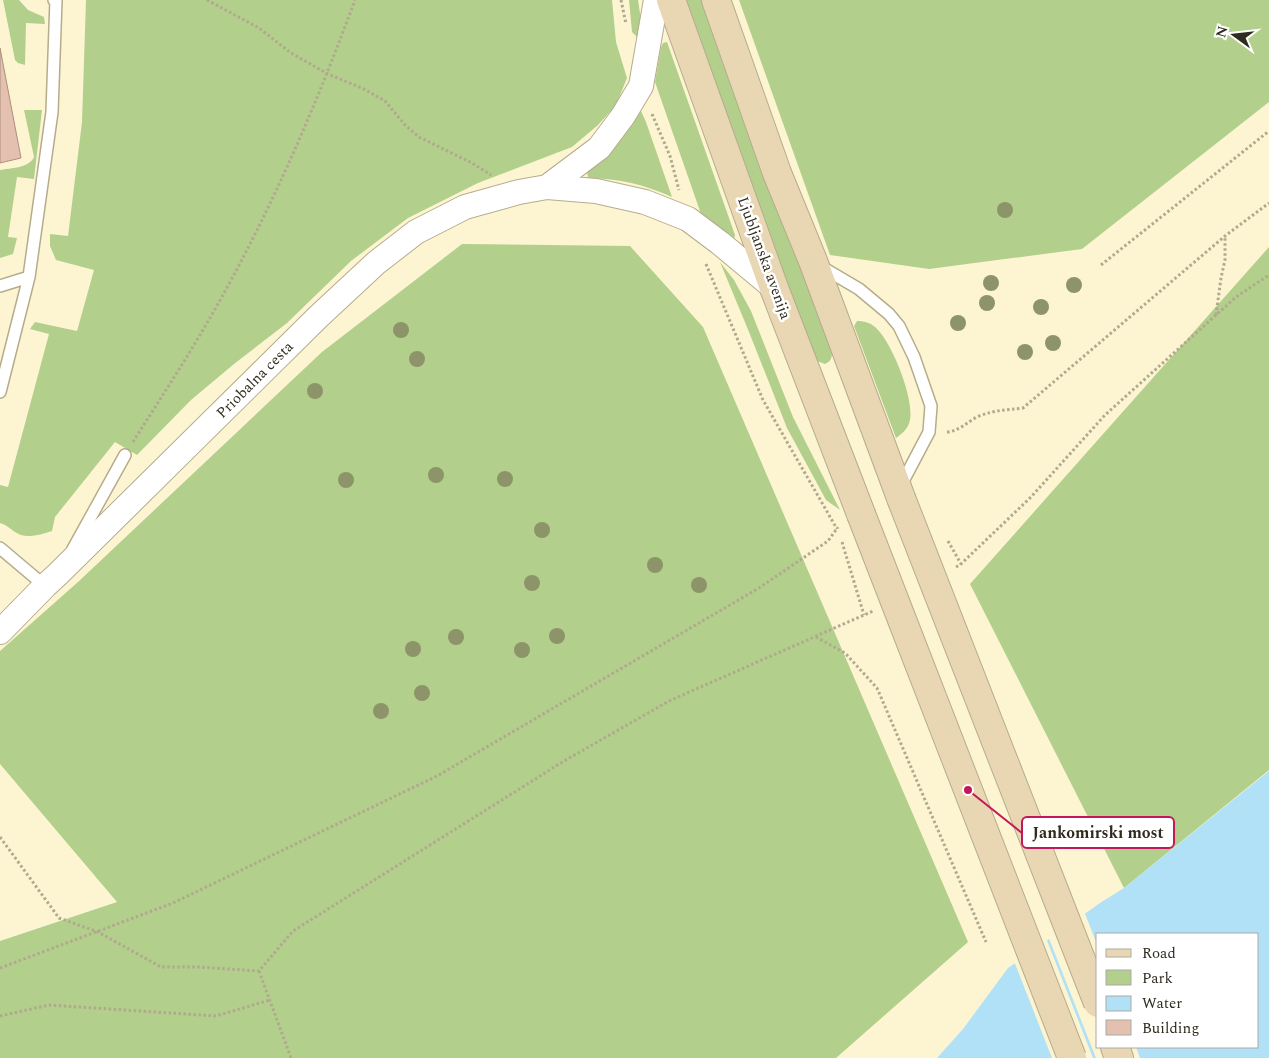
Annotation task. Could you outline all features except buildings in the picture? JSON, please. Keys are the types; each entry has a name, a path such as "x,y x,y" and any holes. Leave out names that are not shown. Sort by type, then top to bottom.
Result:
{"main road":[{"name":"Ljubljanska avenija","path":"671,0 774,288 1072,1058"},
{"path":"716,0 777,173 813,261 900,494 1096,998"}],"street":[{"name":"Priobalna cesta","path":"547,187 599,148 628,108 641,86 656,0"},
{"name":"Priobalna cesta","path":"0,632 376,262 416,232 465,207 519,192 547,187 596,191 645,202 688,220 720,243 774,288"}],"lane":[{"path":"0,392 29,277 52,112 56,0"},
{"path":"813,261 859,289 889,314 899,326 914,357 931,406 929,432 900,494"},
{"path":"0,286 29,277"},
{"path":"0,548 52,580 125,455"}],"path":[{"path":"207,0 259,28 292,53 328,74 364,89 385,101 405,125 419,137 472,163 519,192"},
{"path":"125,455 208,323 270,203 328,74 355,0"},
{"path":"650,110 670,156 680,192"},
{"path":"1101,265 1269,131"},
{"path":"929,432 954,431 977,417 999,410 1023,408 1225,236 1269,202"},
{"path":"1216,316 1225,260 1225,236"},
{"path":"0,968 173,903 437,776 759,588 828,541 837,528 763,400 703,255"},
{"path":"952,569 961,564 1031,497 1105,415 1236,297 1269,275"},
{"path":"840,537 864,615"},
{"path":"947,540 961,564"},
{"path":"259,971 293,931 564,761 669,701 873,611"},
{"path":"816,636 846,653 877,688 986,942"},
{"path":"0,836 59,918 98,932 162,967 259,971"},
{"path":"259,971 291,1058"},
{"path":"0,1016 48,1005 216,1016 270,1000"}],"green space":[{"path":"3,0 19,0 28,10 44,17 45,24 26,23 25,65 15,60"},
{"path":"86,0 612,0 616,42 627,78 616,105 598,125 572,147 478,183 408,218 351,261 287,323 191,400 137,455 115,442 55,517 52,531 25,536 0,523 0,485 8,487 49,334 30,329 35,322 77,331 94,270 56,260 50,246 50,234 68,236 82,122"},
{"path":"629,0 638,0 641,20 639,39 632,32"},
{"path":"685,0 705,0 832,350 829,362 825,364 817,361 811,349 758,208"},
{"path":"739,0 1269,0 1269,102 1082,249 929,269 830,255"},
{"path":"667,42 735,235 734,239 730,239 701,214 655,82 661,47 663,43"},
{"path":"24,110 42,110 34,179 17,177 8,237 17,238 13,254 0,258 0,170 24,165 32,161 34,157"},
{"path":"641,111 672,197 631,183 588,178 587,171 616,143"},
{"path":"462,244 630,246 703,327 968,942 836,1058 0,1058 0,941 117,902 0,764 0,651 78,582 322,352"},
{"path":"1269,247 1269,770 1124,888 970,584"},
{"path":"720,262 734,280 751,311 793,417 840,510 826,500 787,428"},
{"path":"857,321 871,324 884,338 896,360 906,386 910,420 905,430 896,438 854,326"}],"water":[{"path":"1269,771 1269,1058 937,1058 963,1029 1008,968 1124,888"}],"pier":[{"path":"1084,911 1096,942 1096,1048 1136,1048 1140,1058 1096,1058 1048,936"},
{"path":"1046,938 1093,1058 1052,1058 1014,961"}],"place":[{"name":"Jankomirski most","path":"968,790"}]}
